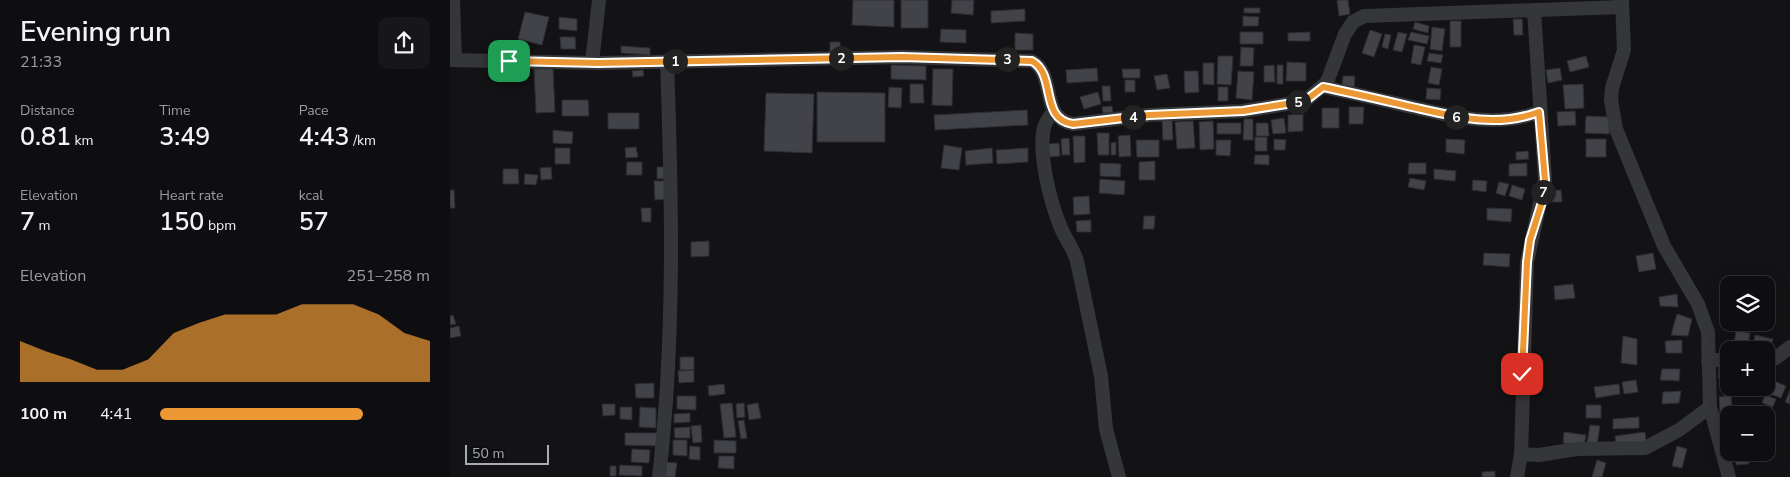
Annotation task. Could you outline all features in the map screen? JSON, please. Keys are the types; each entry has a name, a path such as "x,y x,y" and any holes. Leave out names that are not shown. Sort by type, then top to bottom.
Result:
{"street":[{"path":"453,0 452,60 592,63 893,57 1032,61 1039,65 1044,72 1053,112 1065,122 1073,124 1149,115 1243,111 1305,101 1327,82 1345,34 1353,22 1364,16 1534,10 1622,4 1624,50 1612,88 1611,100 1616,129 1664,246 1700,310 1708,332 1710,407 1729,477"},
{"path":"592,63 599,0"},
{"path":"1517,477 1521,454 1527,262 1530,240 1542,202 1545,180 1539,112 1534,10"},
{"path":"659,477 667,407 673,205 667,61"},
{"path":"1323,87 1468,119 1493,121 1521,118 1539,112"},
{"path":"1053,112 1046,120 1043,138 1049,186 1059,224 1073,247 1077,262 1097,351 1106,429 1119,477"},
{"path":"1775,358 1790,347"},
{"path":"1708,360 1720,360"},
{"path":"1521,454 1539,456 1577,449 1645,448 1679,430 1710,407"}],"building":[{"path":"853,0 894,0 894,27 852,25"},
{"path":"901,0 928,0 928,28 901,28"},
{"path":"952,0 974,0 973,15 951,13"},
{"path":"1337,0 1348,0 1350,14 1339,16"},
{"path":"1244,8 1260,8 1260,13 1244,13"},
{"path":"1025,9 1025,21 991,23 991,11"},
{"path":"525,12 549,17 542,45 518,39"},
{"path":"1243,16 1259,17 1258,26 1243,26"},
{"path":"559,17 577,19 577,31 559,29"},
{"path":"1513,19 1522,19 1523,35 1514,35"},
{"path":"1450,21 1461,21 1461,47 1450,47"},
{"path":"1415,22 1429,26 1428,33 1413,29"},
{"path":"1432,27 1445,29 1442,51 1430,49"},
{"path":"941,29 966,30 966,43 940,42"},
{"path":"1370,30 1382,34 1374,57 1362,53"},
{"path":"1240,32 1263,32 1263,44 1240,44"},
{"path":"1310,32 1310,41 1288,41 1288,33"},
{"path":"1398,32 1407,34 1402,52 1393,50"},
{"path":"1411,32 1429,36 1427,44 1408,40"},
{"path":"1015,33 1033,34 1033,50 1015,50"},
{"path":"1385,34 1391,35 1388,49 1382,47"},
{"path":"560,37 575,37 576,49 561,49"},
{"path":"830,42 840,42 840,52 830,52"},
{"path":"1414,45 1425,47 1421,65 1411,63"},
{"path":"621,46 650,48 650,55 621,53"},
{"path":"1241,47 1254,48 1253,66 1240,66"},
{"path":"1429,53 1443,55 1441,63 1427,61"},
{"path":"1218,56 1233,56 1231,85 1217,84"},
{"path":"1586,56 1589,67 1570,72 1567,61"},
{"path":"1287,62 1306,63 1306,81 1286,81"},
{"path":"1203,63 1214,63 1214,85 1203,84"},
{"path":"891,65 926,66 926,80 891,79"},
{"path":"1274,65 1275,82 1264,82 1264,66"},
{"path":"1277,65 1283,65 1283,84 1277,84"},
{"path":"1431,67 1442,69 1439,85 1428,83"},
{"path":"1097,68 1098,81 1067,83 1066,70"},
{"path":"1560,68 1562,80 1548,83 1546,70"},
{"path":"534,69 553,69 555,112 536,113"},
{"path":"933,69 953,69 952,106 932,105"},
{"path":"1122,69 1140,69 1140,78 1123,78"},
{"path":"643,70 644,76 633,77 632,71"},
{"path":"1184,71 1198,71 1199,92 1185,93"},
{"path":"1238,71 1254,72 1252,100 1236,98"},
{"path":"1167,74 1170,88 1157,90 1154,76"},
{"path":"1343,76 1355,76 1354,88 1342,87"},
{"path":"1125,80 1135,80 1135,92 1125,92"},
{"path":"910,84 923,84 924,103 910,103"},
{"path":"1583,84 1584,108 1565,109 1563,85"},
{"path":"1102,86 1110,86 1111,101 1103,101"},
{"path":"889,87 902,88 901,108 888,107"},
{"path":"1218,87 1228,87 1228,101 1218,101"},
{"path":"1427,88 1441,89 1440,100 1426,99"},
{"path":"817,92 885,93 885,142 817,142"},
{"path":"1098,92 1101,104 1084,109 1080,97"},
{"path":"766,93 814,94 812,153 764,151"},
{"path":"562,100 588,100 589,116 562,116"},
{"path":"1112,106 1113,113 1103,113 1102,107"},
{"path":"1349,107 1364,107 1363,124 1349,124"},
{"path":"1322,108 1339,108 1339,128 1322,128"},
{"path":"1027,110 1028,125 935,130 934,115"},
{"path":"1575,111 1576,125 1558,126 1557,112"},
{"path":"608,113 639,113 639,129 608,129"},
{"path":"1303,114 1303,131 1288,132 1288,115"},
{"path":"1586,116 1610,117 1609,134 1585,133"},
{"path":"1284,118 1286,133 1273,134 1271,120"},
{"path":"1244,119 1253,119 1253,140 1243,140"},
{"path":"1162,120 1172,120 1173,140 1163,140"},
{"path":"1193,121 1195,148 1177,149 1175,122"},
{"path":"1213,121 1214,149 1200,150 1199,122"},
{"path":"1217,123 1241,123 1241,134 1217,134"},
{"path":"1256,123 1268,123 1269,136 1256,136"},
{"path":"553,130 573,132 572,144 553,143"},
{"path":"1097,133 1109,133 1109,155 1098,155"},
{"path":"1130,135 1131,156 1119,157 1118,136"},
{"path":"1073,136 1085,136 1085,162 1074,163"},
{"path":"1255,137 1267,137 1267,151 1255,151"},
{"path":"1069,138 1070,155 1062,155 1061,139"},
{"path":"1274,139 1286,140 1285,150 1274,150"},
{"path":"1446,139 1465,140 1464,154 1446,152"},
{"path":"1586,139 1606,139 1606,157 1586,157"},
{"path":"1136,140 1159,140 1159,157 1137,157"},
{"path":"1216,140 1231,140 1230,156 1216,155"},
{"path":"1116,142 1116,155 1111,155 1111,143"},
{"path":"1059,143 1060,156 1050,157 1048,144"},
{"path":"944,145 962,148 959,170 941,168"},
{"path":"636,147 638,157 626,158 625,148"},
{"path":"555,148 570,148 570,164 555,164"},
{"path":"992,148 993,163 966,165 965,151"},
{"path":"1028,148 1028,162 997,164 996,150"},
{"path":"1528,151 1529,159 1516,160 1516,152"},
{"path":"1255,155 1269,155 1269,165 1254,164"},
{"path":"1155,161 1155,180 1139,180 1139,162"},
{"path":"627,162 642,162 642,175 626,175"},
{"path":"1100,163 1121,164 1120,177 1100,176"},
{"path":"1409,163 1426,163 1426,174 1408,174"},
{"path":"1527,163 1527,176 1509,176 1509,164"},
{"path":"551,167 552,179 541,180 540,168"},
{"path":"657,167 669,167 669,178 657,179"},
{"path":"503,169 518,169 519,184 503,184"},
{"path":"1434,169 1456,171 1455,181 1434,179"},
{"path":"525,174 538,175 536,185 524,184"},
{"path":"1410,178 1426,181 1424,190 1408,187"},
{"path":"1100,179 1125,181 1124,195 1099,193"},
{"path":"1473,180 1487,181 1486,192 1472,190"},
{"path":"654,181 665,181 666,199 655,200"},
{"path":"1499,182 1509,184 1505,196 1496,193"},
{"path":"1512,185 1525,189 1522,200 1509,196"},
{"path":"450,190 454,190 455,208 450,208"},
{"path":"1561,190 1562,202 1550,202 1550,191"},
{"path":"1089,196 1090,214 1074,215 1073,197"},
{"path":"641,208 651,208 651,222 642,222"},
{"path":"1487,208 1512,209 1511,222 1487,220"},
{"path":"1144,216 1155,216 1154,229 1143,229"},
{"path":"1091,220 1091,232 1077,232 1076,221"},
{"path":"709,241 709,256 691,257 691,242"},
{"path":"1484,253 1510,254 1509,267 1483,265"},
{"path":"1653,253 1656,269 1639,272 1636,256"},
{"path":"1573,284 1575,298 1555,300 1554,286"},
{"path":"1677,294 1678,307 1660,306 1659,297"},
{"path":"1677,314 1692,319 1688,336 1671,335"},
{"path":"453,315 456,324 450,325 450,316"},
{"path":"459,326 461,336 450,338 450,328"},
{"path":"1736,331 1750,333 1749,341 1734,341"},
{"path":"1755,335 1773,339 1772,341 1754,341"},
{"path":"1623,336 1637,339 1637,365 1621,363"},
{"path":"1682,340 1682,353 1666,353 1665,341"},
{"path":"680,357 694,357 694,370 680,370"},
{"path":"1719,365 1720,365 1720,378 1718,378"},
{"path":"1662,369 1680,369 1679,381 1660,380"},
{"path":"694,370 694,382 679,383 678,371"},
{"path":"1636,380 1638,392 1624,394 1622,382"},
{"path":"1775,381 1786,386 1781,398 1775,396"},
{"path":"654,383 654,398 636,398 635,384"},
{"path":"724,384 725,394 709,396 708,386"},
{"path":"1619,384 1620,394 1596,398 1594,387"},
{"path":"1790,390 1790,404 1785,402"},
{"path":"1681,391 1679,403 1662,404 1663,392"},
{"path":"677,396 696,396 696,410 677,409"},
{"path":"1731,396 1732,406 1720,406 1720,415 1719,397"},
{"path":"1765,396 1776,399 1773,406 1762,403"},
{"path":"732,403 736,437 724,438 720,404"},
{"path":"744,403 745,417 737,418 736,404"},
{"path":"758,403 761,418 749,420 747,405"},
{"path":"602,404 615,404 615,415 603,416"},
{"path":"1586,405 1601,405 1601,418 1586,418"},
{"path":"620,407 632,407 632,420 620,419"},
{"path":"640,407 656,408 656,428 639,427"},
{"path":"690,413 690,422 674,423 674,414"},
{"path":"1639,417 1639,428 1613,429 1613,419"},
{"path":"744,420 747,438 741,439 738,421"},
{"path":"701,425 702,442 693,443 691,426"},
{"path":"1590,425 1600,426 1597,445 1587,444"},
{"path":"690,427 690,438 675,438 674,428"},
{"path":"1564,432 1586,435 1584,446 1563,443"},
{"path":"1645,432 1646,443 1616,446 1615,436"},
{"path":"625,433 657,433 657,446 625,445"},
{"path":"673,440 687,440 687,456 673,455"},
{"path":"714,440 736,441 736,453 714,453"},
{"path":"690,446 700,447 700,460 689,459"},
{"path":"1677,446 1687,449 1682,468 1672,466"},
{"path":"632,449 650,450 649,463 631,462"},
{"path":"719,456 734,456 734,469 718,468"},
{"path":"1597,460 1606,463 1602,477 1592,477"},
{"path":"1736,461 1748,461 1749,464 1736,465"},
{"path":"664,462 677,463 675,477 663,477"},
{"path":"620,465 642,466 642,476 619,475"},
{"path":"610,466 616,466 616,476 610,476"},
{"path":"1495,471 1495,477 1482,477 1482,472"}],"route":[{"path":"509,61 598,63 902,57 1007,58 1032,61 1039,65 1044,72 1053,112 1065,122 1073,124 1149,115 1243,111 1305,101 1323,87 1468,119 1493,121 1521,118 1539,112 1545,180 1542,202 1539,206 1530,240 1527,262 1522,374"}]}
